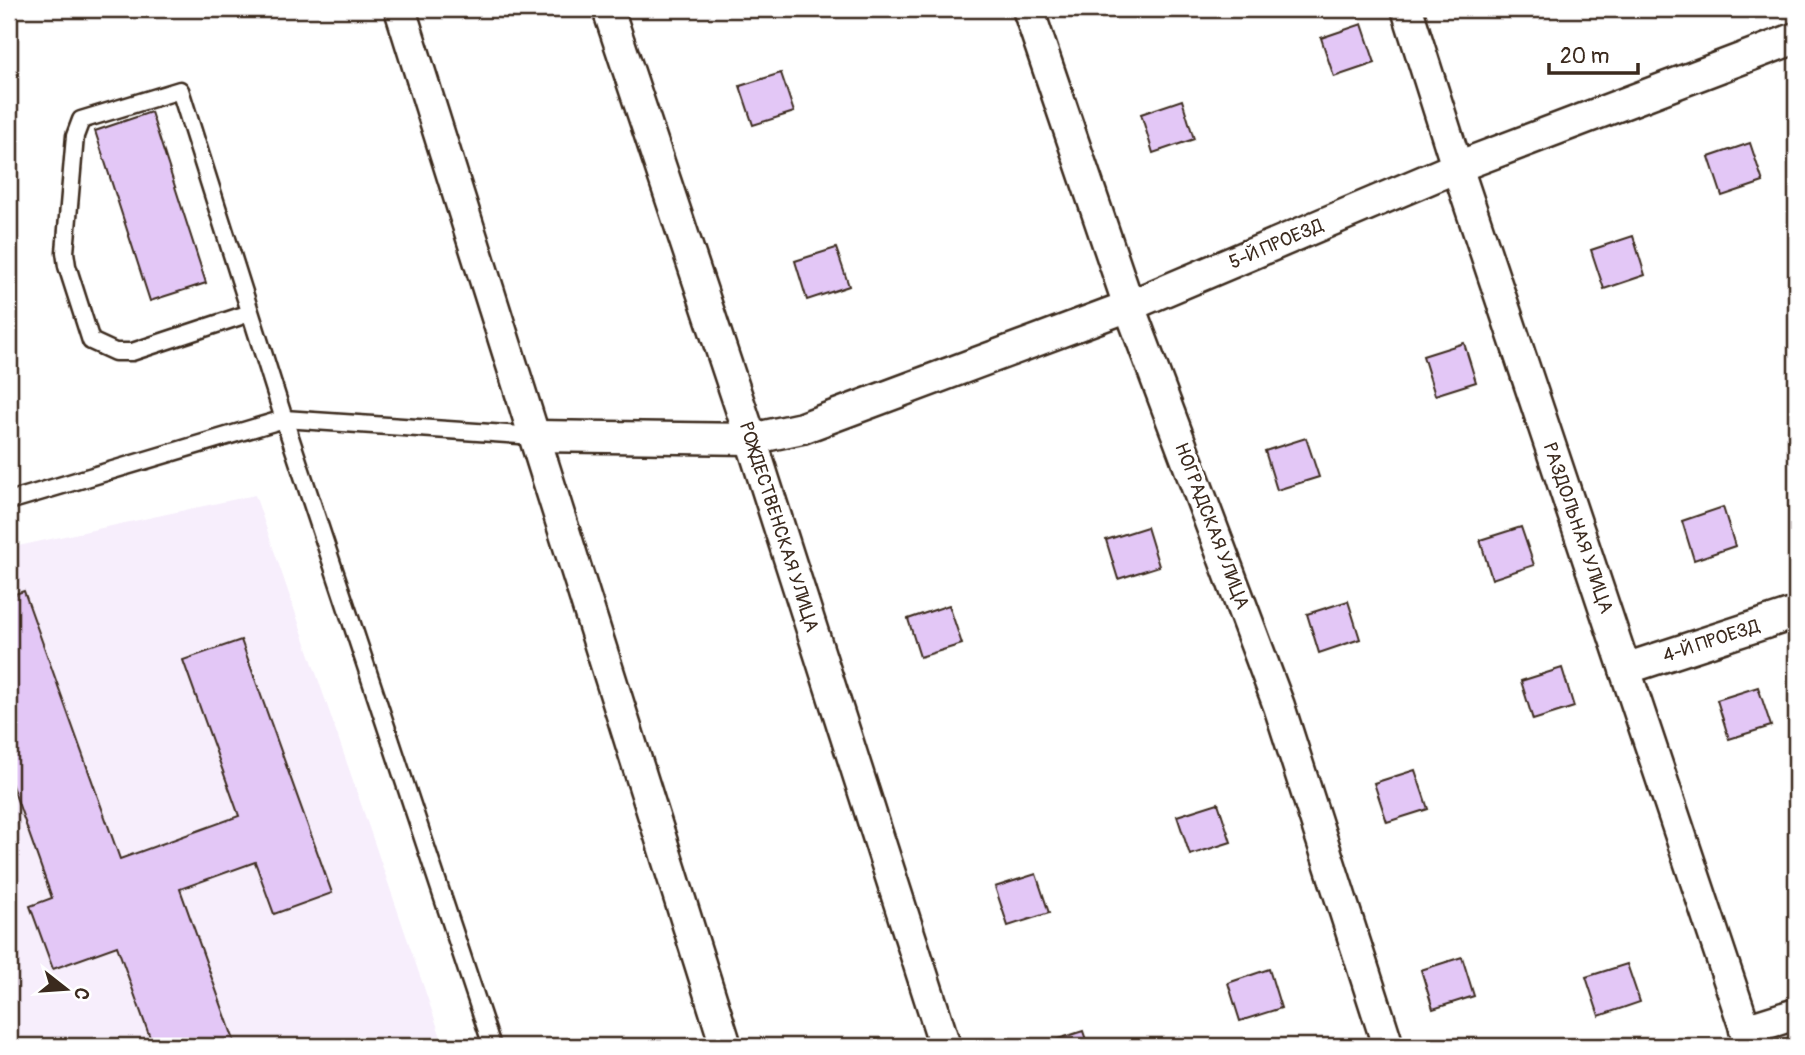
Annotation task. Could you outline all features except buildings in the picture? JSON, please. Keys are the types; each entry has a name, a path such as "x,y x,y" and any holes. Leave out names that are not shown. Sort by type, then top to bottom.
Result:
{"street":[{"path":"400,9 726,1046"},
{"name":"РОЖДЕСТВЕНСКАЯ УЛИЦА","path":"608,9 751,439 945,1046"},
{"name":"НОГРАДСКАЯ УЛИЦА","path":"1028,9 1129,306 1279,706 1388,1046"},
{"name":"РАЗДОЛЬНАЯ УЛИЦА","path":"1407,9 1457,167 1748,1038"},
{"name":"5-Й ПРОЕЗД","path":"535,436 751,439 802,428 1129,306 1457,167 1796,37"},
{"name":"4-Й ПРОЕЗД","path":"1625,669 1796,613"},
{"path":"1748,1038 1796,1014"}],"lane":[{"path":"250,313 132,352 115,352 91,341 66,266 65,252 75,136 81,120 180,90 284,419 492,1046"},
{"path":"9,501 284,419 535,436"}],"shaded area":[{"path":"255,495 444,1046 9,1046 9,548"}]}
